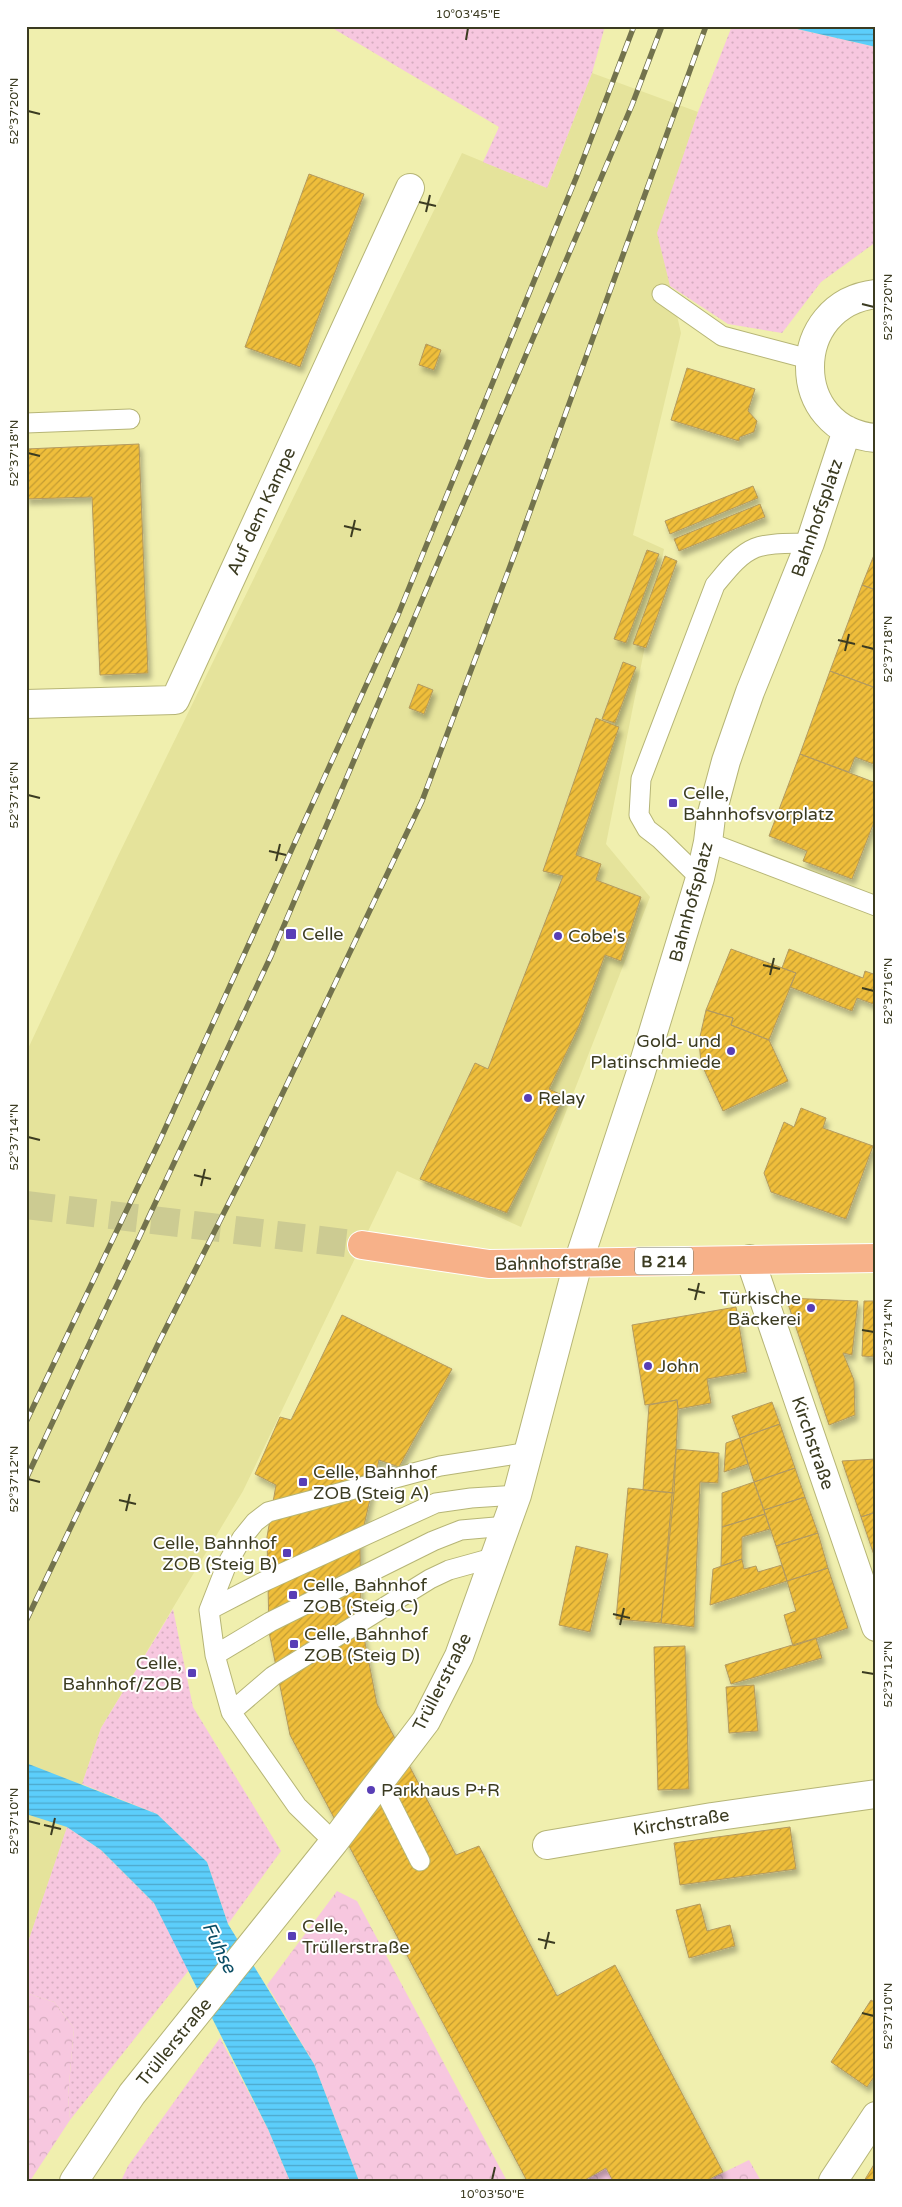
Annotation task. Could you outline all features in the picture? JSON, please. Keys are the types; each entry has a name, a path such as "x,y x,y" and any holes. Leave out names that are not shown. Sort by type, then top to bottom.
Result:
{"main road":[{"name":"Bahnhofstraße","path":"362,1245 489,1264 876,1258"}],"street":[{"name":"Auf dem Kampe","path":"26,704 175,700 410,188"},
{"path":"876,294 863,296 843,304 826,319 815,338 809,360 810,380 817,400 830,417 847,430 876,438"},
{"name":"Bahnhofsplatz","path":"578,1263 641,1072 700,878 711,817 726,761 750,692 810,543 847,430"},
{"name":"Kirchstraße","path":"750,1259 876,1627"},
{"name":"Trüllerstraße","path":"74,2181 132,2094 334,1842 426,1721 459,1656 518,1495 578,1263"},
{"name":"Kirchstraße","path":"546,1845 712,1817 876,1794"},
{"path":"833,2181 876,2116"}],"lane":[{"path":"662,294 722,336 809,360"},
{"path":"26,423 130,419"},
{"path":"700,878 647,829 639,815 641,779 714,585 733,564 755,548 778,544 810,543"},
{"path":"708,842 876,906"},
{"path":"334,1842 297,1806 231,1712 215,1655 209,1610 227,1564 242,1538 255,1522 268,1512 440,1466 530,1452"},
{"path":"209,1610 262,1582 436,1503 471,1498 518,1495"},
{"path":"215,1655 270,1622 434,1541 462,1530 507,1526"},
{"path":"231,1712 273,1676 430,1578 449,1570 496,1558"},
{"path":"380,1782 420,1861"}],"shaded area":[{"path":"592,73 698,112 658,233 681,333 633,535 664,549 606,844 650,897 521,1227 397,1171 243,1491 101,1728 26,1948 26,1053 117,858 462,153 547,188"}],"green space":[{"path":"329,26 605,26 592,73 547,188 483,162 499,127"},
{"path":"732,26 784,26 876,47 876,242 821,282 782,333 728,324 670,286 657,233 698,112"},
{"path":"173,1609 193,1707 281,1851 228,1924 207,1862 157,1814 82,1784 101,1728"},
{"path":"67,1827 101,1850 154,1903 189,1970 70,2120 68,2096 74,2028 54,2002 26,1993 26,1948"},
{"path":"337,1891 357,1901 507,2181 359,2181 314,2064 267,1985"},
{"path":"26,1993 54,2002 74,2028 68,2096 70,2120 30,2181 26,2181"},
{"path":"220,2038 268,2129 290,2181 121,2181 128,2166"},
{"path":"749,2160 761,2181 706,2181"},
{"path":"606,2168 613,2181 583,2181"}],"water":[{"path":"784,26 876,26 876,47"},
{"name":"Fuhse","path":"26,1763 157,1814 207,1862 228,1924 314,2064 359,2181 290,2181 268,2129 154,1903 101,1850 67,1827 26,1814"}],"building":[{"path":"309,174 364,194 300,367 245,347"},
{"path":"426,344 441,350 434,370 419,365"},
{"path":"687,368 755,389 748,411 757,421 754,432 740,437 739,441 671,420"},
{"path":"139,444 148,673 100,675 92,497 26,499 26,449"},
{"path":"753,486 758,498 670,534 665,521"},
{"path":"760,504 765,517 679,551 674,539"},
{"path":"647,550 659,554 626,643 614,639"},
{"path":"876,550 876,590 862,585"},
{"path":"665,556 677,561 646,648 633,644"},
{"path":"862,585 876,590 876,688 830,671"},
{"path":"623,662 636,667 615,723 602,719"},
{"path":"830,671 876,688 876,765 855,757 849,772 800,754"},
{"path":"418,684 433,690 424,714 409,708"},
{"path":"596,718 619,727 576,855 601,864 596,880 641,897 621,961 605,955 579,1026 549,1089 564,1096 507,1213 420,1179 475,1063 488,1069 563,876 543,871"},
{"path":"800,754 876,783 876,817 852,879 803,861 807,851 769,836"},
{"path":"731,949 796,973 769,1040 731,1025 733,1018 706,1010"},
{"path":"789,949 863,978 865,971 876,975 876,1005 857,998 852,1011 790,987 796,973 782,968"},
{"path":"706,1010 733,1018 731,1025 769,1040 788,1081 723,1111 701,1063 699,1041"},
{"path":"801,1108 826,1118 823,1128 873,1146 846,1219 771,1192 764,1173 784,1122 794,1127"},
{"path":"786,1298 858,1301 852,1355 843,1353 854,1380 855,1415 829,1425"},
{"path":"864,1301 876,1301 876,1357 862,1356"},
{"path":"736,1307 747,1372 707,1379 711,1403 678,1409 677,1400 645,1405 632,1325"},
{"name":"Parkhaus P+R","path":"342,1315 452,1369 399,1467 379,1460 360,1543 361,1622 377,1704 456,1855 479,1846 557,1996 615,1965 723,2172 706,2181 613,2181 606,2168 583,2181 527,2181 290,1735 269,1632 267,1537 276,1485 255,1474 280,1417 291,1420"},
{"path":"677,1400 674,1493 643,1490 649,1405"},
{"path":"772,1402 780,1424 740,1438 732,1416"},
{"path":"780,1424 795,1468 754,1482 740,1438"},
{"path":"740,1438 748,1464 724,1472 726,1443"},
{"path":"676,1449 719,1453 718,1483 700,1482 694,1627 661,1623"},
{"path":"876,1459 876,1512 861,1517 842,1461"},
{"path":"795,1468 805,1497 764,1510 754,1482"},
{"path":"754,1482 765,1514 722,1527 722,1493"},
{"path":"628,1488 674,1493 661,1623 616,1619"},
{"path":"805,1497 818,1533 776,1546 764,1510"},
{"path":"876,1512 876,1561 861,1517"},
{"path":"765,1514 770,1529 742,1537 742,1559 721,1566 722,1527"},
{"path":"818,1533 828,1568 787,1581 776,1546"},
{"path":"576,1546 608,1554 590,1632 559,1625"},
{"path":"742,1559 744,1569 756,1566 758,1572 782,1565 787,1581 710,1605 713,1569"},
{"path":"828,1568 848,1628 793,1646 784,1615 796,1611 787,1581"},
{"path":"816,1638 822,1658 731,1684 725,1665"},
{"path":"685,1646 689,1789 658,1790 654,1647"},
{"path":"754,1685 758,1731 729,1733 726,1687"},
{"path":"790,1827 796,1869 680,1885 674,1843"},
{"path":"700,1904 707,1931 730,1925 735,1946 689,1958 676,1910"},
{"path":"871,2000 876,2003 876,2074 867,2087 831,2062"},
{"path":"876,2161 876,2181 864,2181"}],"tunnel":[{"path":"26,1205 362,1245"}],"railway":[{"path":"26,1422 160,1140 398,615 576,178 634,26"},
{"path":"26,1479 271,956 632,105 662,26"},
{"path":"26,1621 159,1342 258,1145 422,801 515,553 706,26"}],"place":[{"name":"Celle, Bahnhofsvorplatz","path":"673,803"},
{"name":"Celle","path":"291,934"},
{"name":"Cobe's","path":"558,936"},
{"name":"Gold- und Platinschmiede","path":"731,1051"},
{"name":"Relay","path":"528,1098"},
{"name":"Türkische Bäckerei","path":"811,1308"},
{"name":"John","path":"648,1366"},
{"name":"Celle, Bahnhof ZOB (Steig A)","path":"303,1482"},
{"name":"Celle, Bahnhof ZOB (Steig B)","path":"287,1553"},
{"name":"Celle, Bahnhof ZOB (Steig C)","path":"293,1595"},
{"name":"Celle, Bahnhof ZOB (Steig D)","path":"294,1644"},
{"name":"Celle, Bahnhof/ZOB","path":"192,1673"},
{"name":"Parkhaus P+R","path":"371,1790"},
{"name":"Celle, Trüllerstraße","path":"292,1936"}]}
